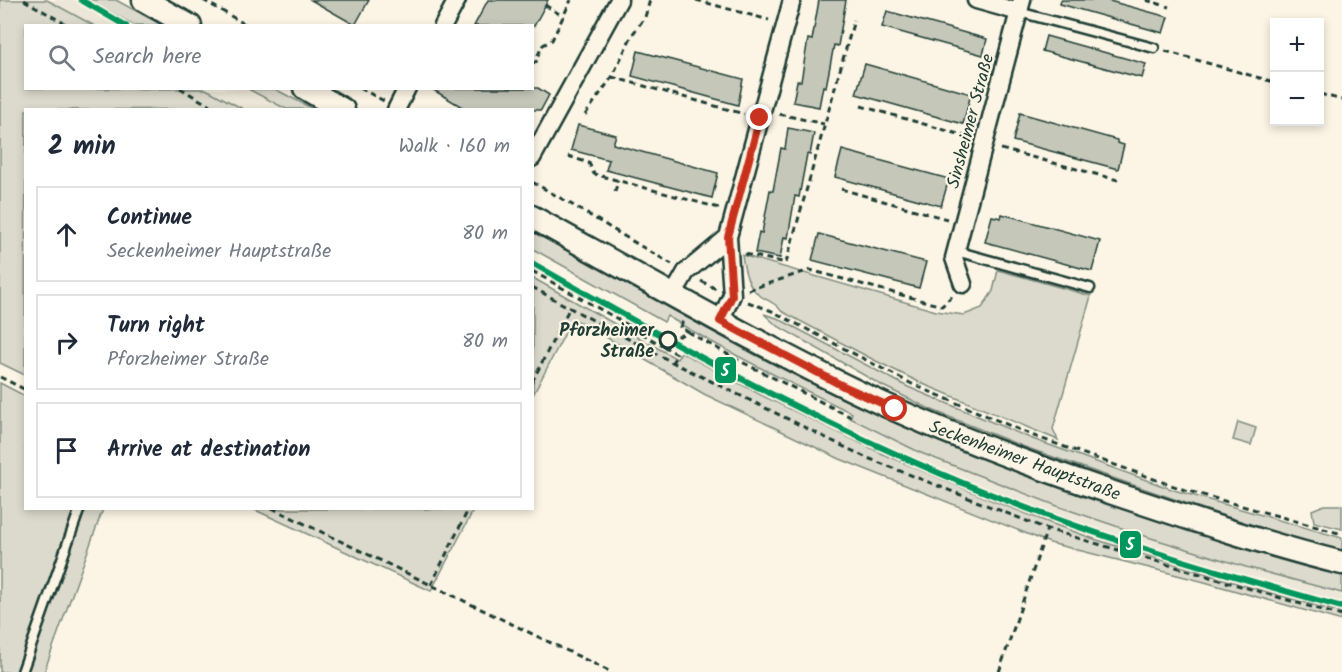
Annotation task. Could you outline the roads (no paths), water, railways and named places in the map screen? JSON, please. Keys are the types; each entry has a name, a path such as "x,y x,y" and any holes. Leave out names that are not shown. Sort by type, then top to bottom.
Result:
{"main road":[{"path":"144,0 186,24"},
{"path":"308,90 340,108"},
{"name":"Seckenheimer Hauptstraße","path":"534,218 843,386 925,423 1048,471 1182,516 1342,563"}],"street":[{"path":"443,24 457,0"},
{"path":"534,154 619,0"},
{"path":"720,321 732,296 728,244 735,212 792,0"},
{"path":"976,0 1021,6"},
{"name":"Sinsheimer Straße","path":"963,284 954,258 1021,6"},
{"path":"397,108 406,90"},
{"path":"673,295 686,272 728,244"}],"lane":[{"path":"1021,6 1154,48"},
{"path":"956,251 1090,288"},
{"path":"22,672 79,510"}],"place":[{"name":"Pforzheimer Straße","path":"668,340"}]}
